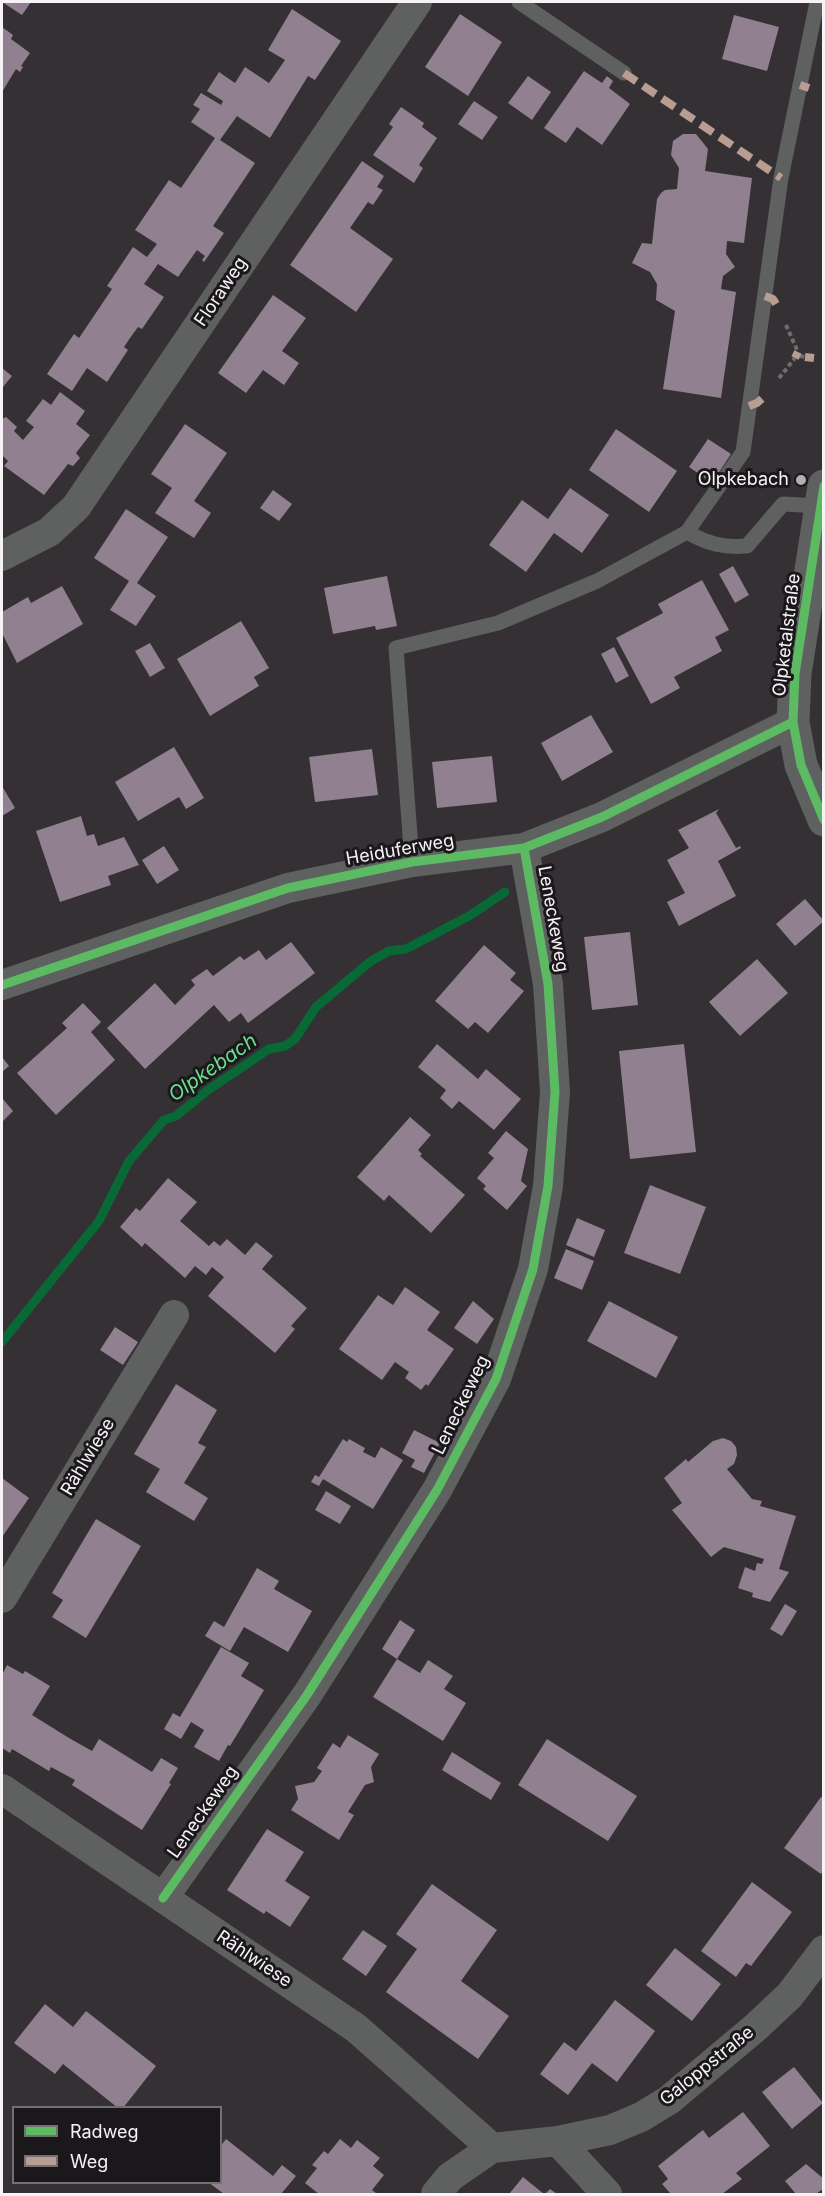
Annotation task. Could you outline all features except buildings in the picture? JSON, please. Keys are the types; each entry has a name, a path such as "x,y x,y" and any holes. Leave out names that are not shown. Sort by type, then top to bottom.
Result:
{"street":[{"name":"Floraweg","path":"2,556 49,532 76,507 417,2"},
{"name":"Olpketalstraße","path":"822,496 795,674 793,722 801,765 824,820"},
{"name":"Heiduferweg","path":"2,985 288,888 412,862 524,848 602,818 793,722"},
{"name":"Leneckeweg","path":"163,1898 307,1695 437,1490 496,1379 533,1269 548,1186 555,1092 548,984 524,848"},
{"name":"Rählwiese","path":"2,1598 174,1315"},
{"name":"Rählwiese","path":"2,1789 356,2028 492,2148"},
{"name":"Galoppstraße","path":"436,2194 450,2177 492,2148 558,2141 610,2130 641,2117 669,2100 756,2027 790,1995 824,1950"},
{"path":"558,2141 607,2194"}],"lane":[{"path":"519,2 624,73"},
{"path":"412,862 396,648 498,623 597,581 687,532 743,452 781,178 817,2"},
{"path":"687,532 700,539 727,547 747,546 783,504 822,496"}],"waterway":[{"name":"Olpkebach","path":"2,1342 99,1221 129,1161 164,1120 176,1116 208,1090 269,1049 285,1046 295,1039 316,1007 371,961 389,951 406,949 469,916 505,892"}],"marked path":[{"path":"624,73 781,178"},
{"path":"800,85 809,88"},
{"path":"765,296 773,299 776,304"},
{"path":"795,358 798,352"},
{"path":"805,357 814,358"},
{"path":"749,406 764,397"}],"cycle path":[{"path":"824,486 795,674 793,722 801,765 824,820"},
{"path":"2,985 288,888 412,862 524,848 602,817 793,722"},
{"path":"163,1898 307,1695 437,1490 496,1379 533,1269 548,1186 555,1092 548,984 524,848"}],"place":[{"name":"Olpkebach","path":"801,480"}]}
